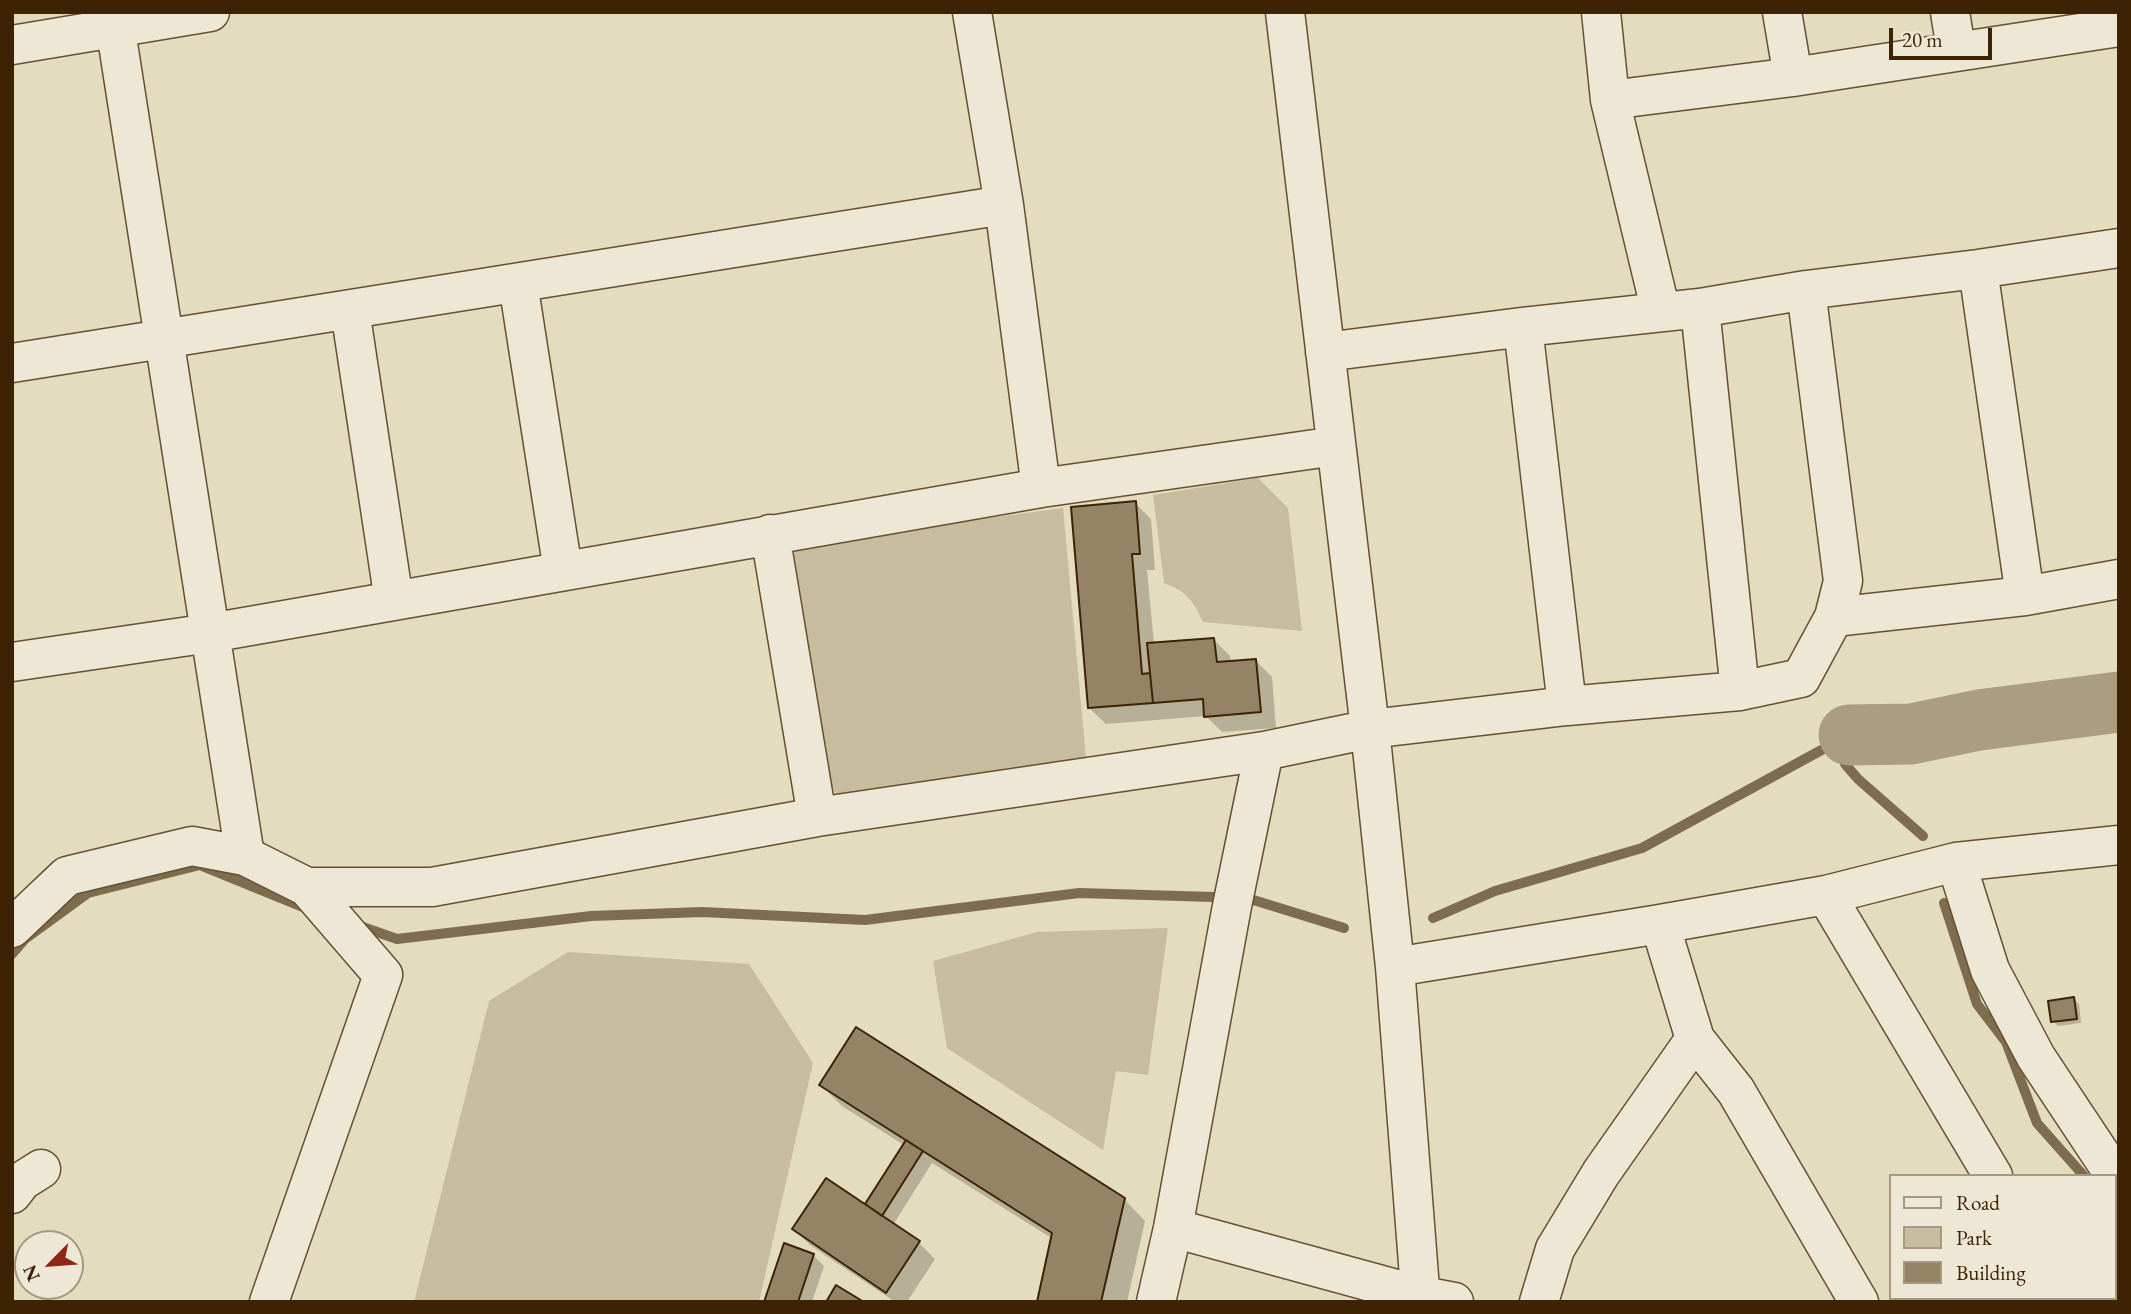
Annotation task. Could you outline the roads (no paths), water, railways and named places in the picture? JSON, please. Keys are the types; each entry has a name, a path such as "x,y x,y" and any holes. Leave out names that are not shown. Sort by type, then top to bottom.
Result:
{"street":[{"path":"12,45 114,20 210,12"},
{"path":"972,12 1004,205 1041,488"},
{"path":"1173,1228 1432,1300 1370,729 1285,12"},
{"path":"1601,12 1610,100 1661,313"},
{"path":"1782,12 1793,77"},
{"path":"1950,12 1956,50"},
{"path":"114,20 245,856"},
{"path":"1610,100 1793,77 2119,27"},
{"path":"12,363 1004,205"},
{"path":"1325,352 1700,308 1806,290 2119,248"},
{"path":"1978,269 2025,596"},
{"path":"518,283 563,571"},
{"path":"307,887 432,887 817,817 1264,751 1370,729 1567,706 1740,691 1801,678 1834,617 1843,581 1806,290"},
{"path":"1700,308 1740,691"},
{"path":"350,310 394,601"},
{"path":"1523,327 1567,706"},
{"path":"12,662 210,633 1041,488 1336,446"},
{"path":"770,534 817,817"},
{"path":"1834,617 2025,596 2119,579"},
{"path":"1156,1302 1173,1228 1234,893 1264,751"},
{"path":"1395,967 1826,895 1956,862 2119,845"},
{"path":"12,928 67,876 192,846 245,856 307,887 383,975 269,1302"},
{"path":"1956,862 1990,970 2036,1058 2114,1174"},
{"path":"1826,895 1992,1174"},
{"path":"1660,924 1695,1039 1736,1091 1859,1302"},
{"path":"1539,1302 1555,1250 1601,1173 1695,1039"},
{"path":"12,1194 22,1181 41,1169"}],"waterway":[{"path":"1849,735 1911,734 1979,720 2119,702"},
{"path":"1849,735 1845,764 1858,779 1923,836"},
{"path":"1433,918 1495,891 1642,848 1849,735"},
{"path":"12,954 25,939 88,893 200,865 308,909"},
{"path":"357,925 397,939 591,916 702,912 865,920 1079,893 1247,898 1344,928"},
{"path":"1944,903 1977,1004 2006,1042 2037,1123 2082,1174"}]}
